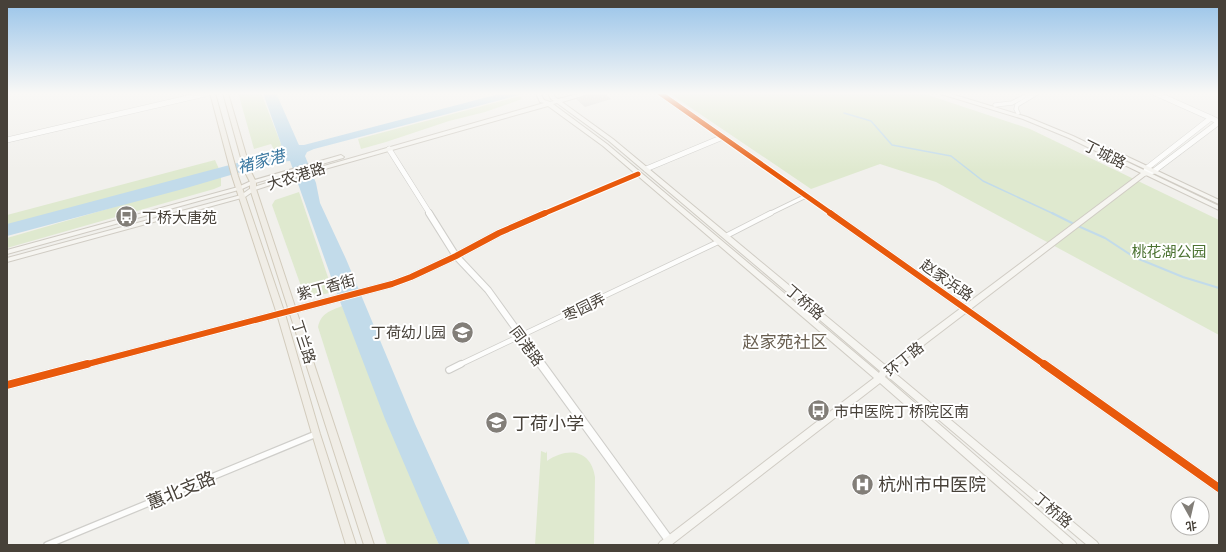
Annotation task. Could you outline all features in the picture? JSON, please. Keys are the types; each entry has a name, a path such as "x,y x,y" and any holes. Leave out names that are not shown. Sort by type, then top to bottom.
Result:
{"main road":[{"name":"丁兰路","path":"219,119 236,176 281,314 316,434 351,545"},
{"name":"丁兰路","path":"232,119 248,172 369,545"},
{"name":"大农港路","path":"310,169 482,119"},
{"name":"大农港路","path":"7,252 284,176 389,149 486,119"},
{"name":"丁桥路","path":"574,119 880,378 1072,545"},
{"name":"丁桥路","path":"579,119 611,140 886,369 1094,545"},
{"name":"丁城路","path":"1027,119 1146,171 1154,171 1219,202"},
{"name":"丁城路","path":"1031,119 1075,135 1219,208"},
{"name":"环丁路","path":"666,543 880,378 886,369 967,310 1146,171"},
{"name":"大农港路","path":"7,260 243,196 253,185"}],"street":[{"path":"7,140 98,119"},
{"name":"赵家浜路","path":"697,119 1219,488"},
{"path":"1154,171 1218,123 1208,119"},
{"name":"环丁路","path":"1146,171 1211,120"},
{"path":"646,169 723,137"},
{"name":"同港路","path":"389,149 456,256 488,290 666,543"},
{"name":"紫丁香街","path":"7,385 392,284 456,256 499,233 638,174"},
{"path":"726,236 806,196"},
{"name":"枣园弄","path":"449,370 718,242"},
{"name":"蕙北支路","path":"47,545 316,434"}],"green space":[{"path":"245,119 271,119 283,149 276,153 271,144 254,149"},
{"path":"434,119 458,119 361,149 358,139"},
{"name":"桃花湖公园","path":"707,119 999,119 1030,129 1219,220 1219,335 936,182 880,164 811,189"},
{"path":"215,160 219,169 7,227 7,215"},
{"path":"221,176 221,186 214,189 7,248 7,238"},
{"path":"299,192 333,292 313,295 302,289 272,205 275,200"},
{"path":"342,306 439,545 387,545 318,327 319,322 324,316 330,311"},
{"path":"541,451 546,453 547,451 547,461 562,454 577,453 589,461 593,468 595,477 594,545 535,545"}],"water":[{"name":"褚家港","path":"272,119 287,119 299,145 304,145 404,119 429,119 314,149 307,152 305,156 316,183 320,203 346,259 415,424 470,545 439,545 385,419 336,291 290,161 275,162 183,189 7,236 7,224 275,153 280,149 281,144"}],"waterway":[{"path":"863,119 871,121 892,145 951,156 983,181 1054,214"},
{"path":"1054,214 1074,224"},
{"path":"1078,226 1105,238 1134,257 1183,277 1219,288"}],"cycle path":[{"path":"696,119 1219,488"},
{"path":"7,385 392,284 411,277 456,256 499,233 638,174"}],"place":[{"name":"丁桥大唐苑","path":"127,217"},
{"name":"丁荷幼儿园","path":"462,332"},
{"name":"市中医院丁桥院区南","path":"819,411"},
{"name":"丁荷小学","path":"496,423"},
{"name":"杭州市中医院","path":"863,484"}],"district":[{"name":"赵家苑社区","path":"785,342"}]}
